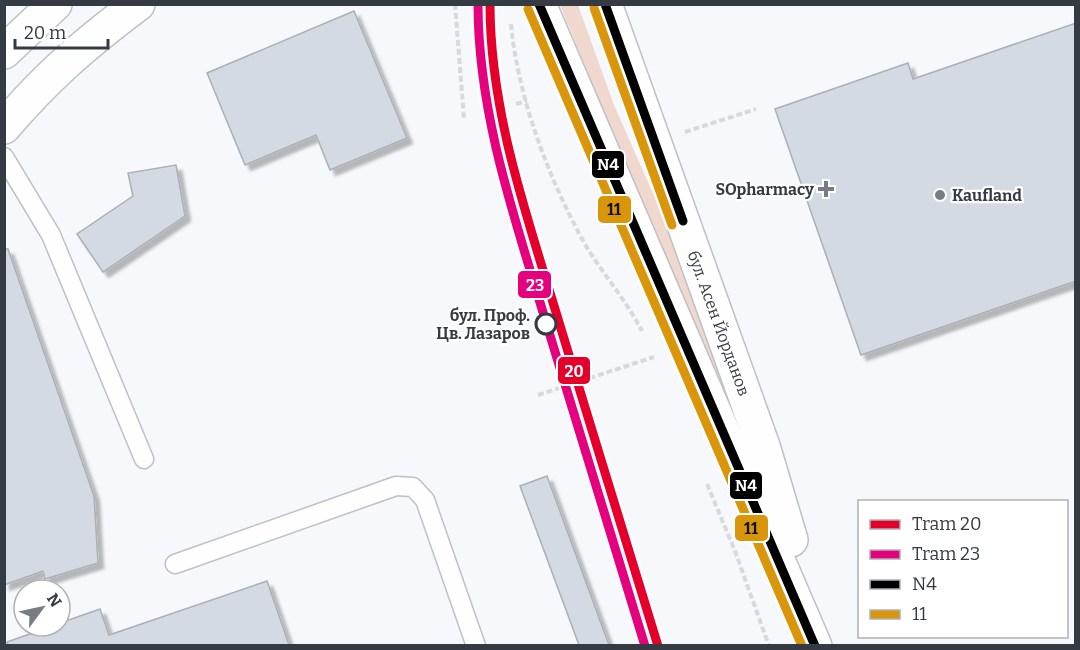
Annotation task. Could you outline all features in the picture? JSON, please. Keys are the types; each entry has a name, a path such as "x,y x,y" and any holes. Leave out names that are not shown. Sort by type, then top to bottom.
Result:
{"main road":[{"path":"4,52 55,4"},
{"path":"4,127 32,93 81,47 138,4"},
{"name":"бул. Асен Йорданов","path":"605,4 763,446 822,645"},
{"name":"бул. Асен Йорданов","path":"525,9 815,645"}],"lane":[{"path":"4,157 51,235 144,459"},
{"path":"175,564 405,485 413,488 426,500 476,645"}],"path":[{"path":"455,4 464,119"},
{"path":"525,9 513,43 527,101 545,156 582,238 629,307 645,338"},
{"path":"516,104 527,101"},
{"path":"681,134 756,109"},
{"path":"649,347 656,363"},
{"path":"538,395 654,357"},
{"path":"704,476 739,560 769,645"}],"shaded area":[{"path":"560,5 578,5 614,105 678,250 733,404 707,363"}],"building":[{"path":"354,11 407,138 330,170 316,135 245,165 207,73"},
{"name":"Kaufland","path":"1076,23 1076,281 861,355 775,109 908,63 913,79"},
{"path":"176,165 185,216 103,272 77,234 133,196 128,173"},
{"path":"4,249 8,249 94,496 98,563 48,578 45,578 43,571 24,578 12,578 12,582 4,585"},
{"path":"547,476 609,645 579,645 520,486"},
{"path":"267,581 289,645 8,645 7,642 18,638 72,638 72,619 100,609 109,635"}],"tram line":[{"name":"23","path":"478,4 484,85 510,203 645,646"},
{"name":"20","path":"490,4 496,85 512,164 658,646"}],"transit line":[{"name":"N4","path":"539,4 815,646"},
{"name":"N4","path":"605,4 683,221"},
{"name":"11","path":"594,8 672,225"},
{"name":"11","path":"528,9 802,646"}],"place":[{"name":"SOpharmacy","path":"826,189"},
{"name":"Kaufland","path":"940,195"},
{"name":"бул. Проф. Цв. Лазаров","path":"546,324"}]}
